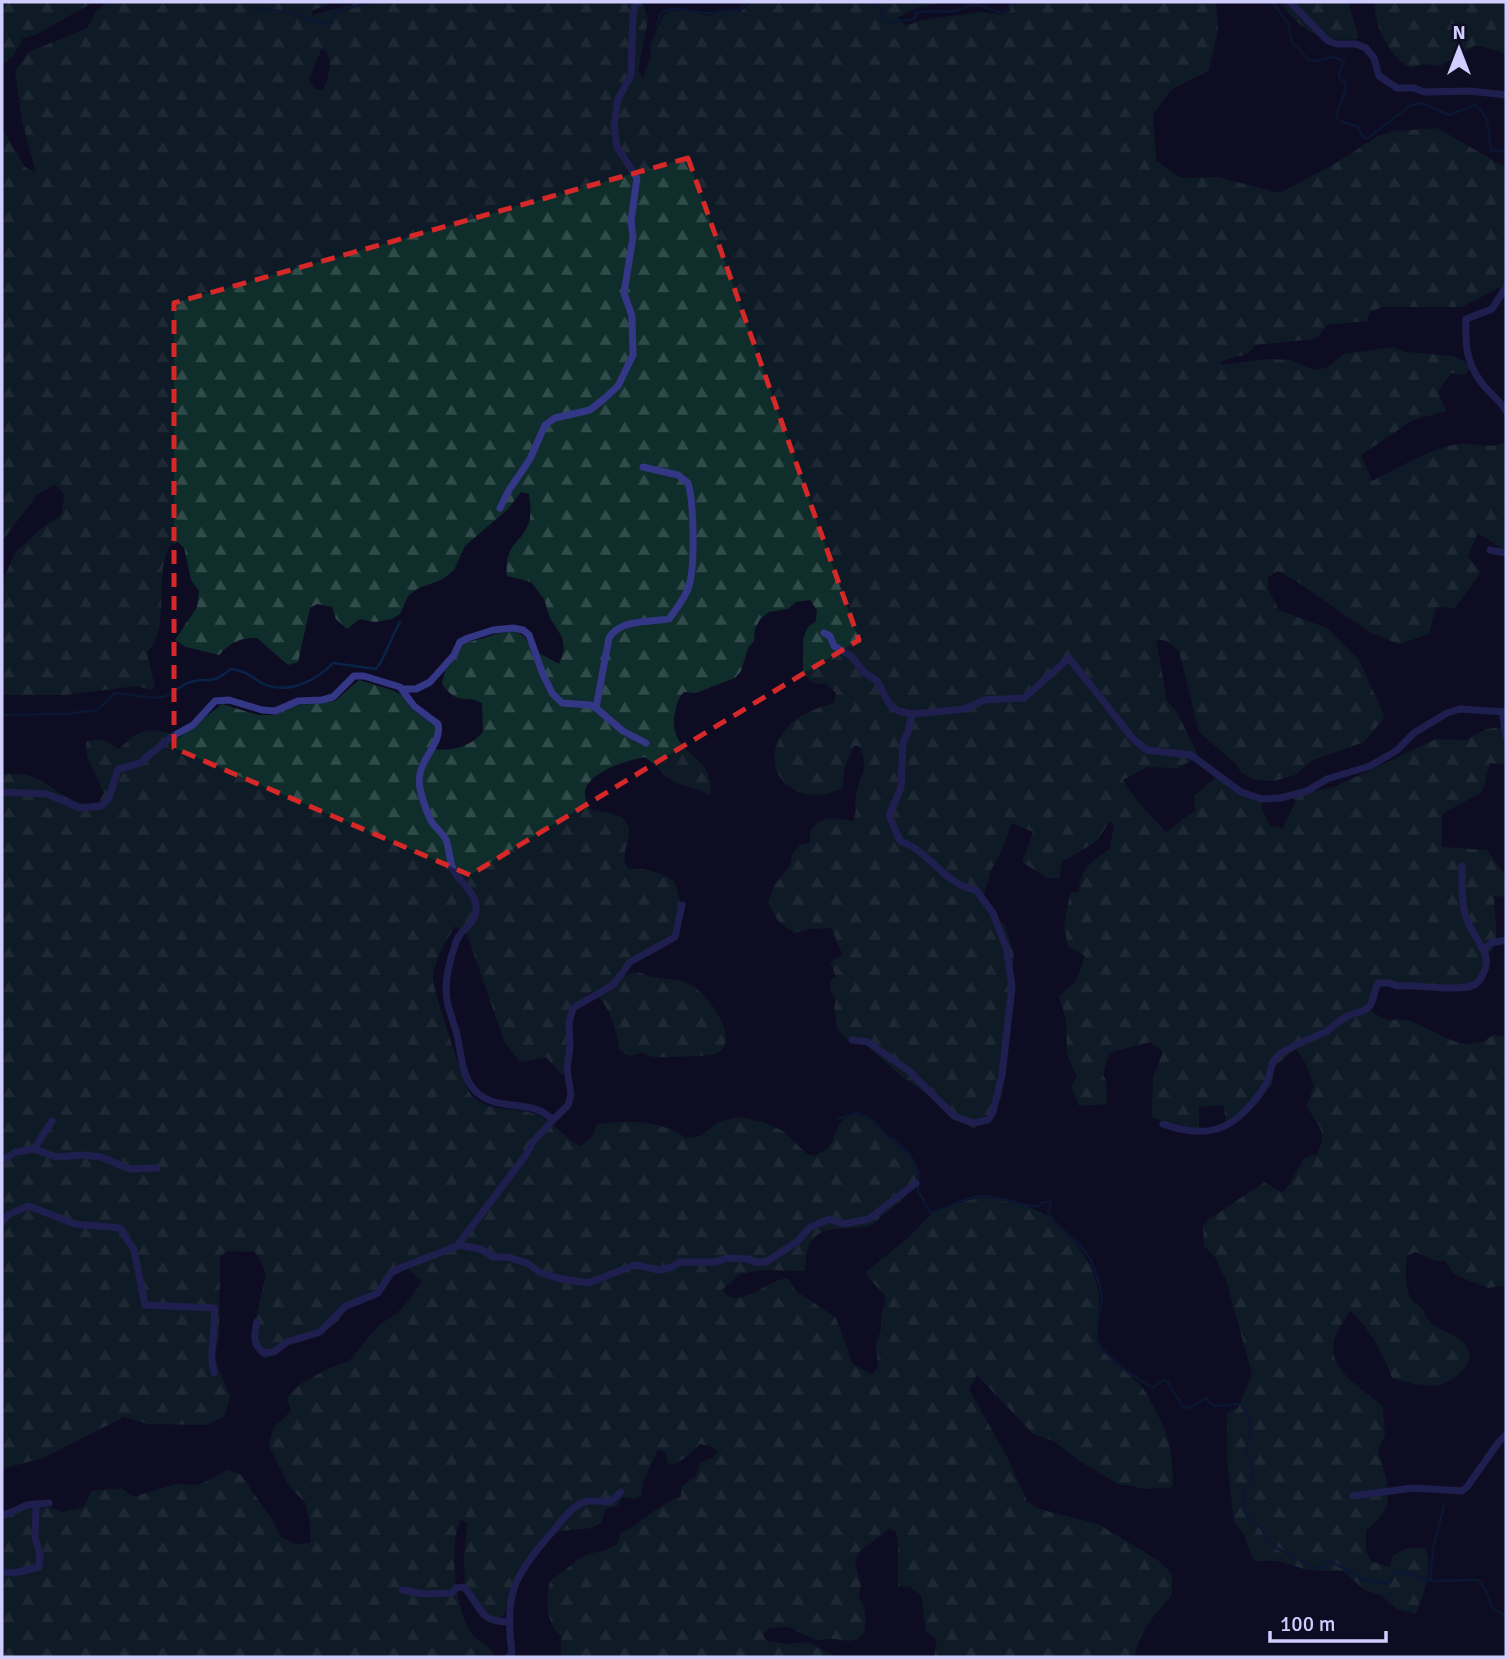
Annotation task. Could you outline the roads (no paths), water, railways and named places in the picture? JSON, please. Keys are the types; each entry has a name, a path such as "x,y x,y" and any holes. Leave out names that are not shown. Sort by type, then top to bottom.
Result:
{"street":[{"path":"500,508 530,459 545,425 555,418 590,410 618,386 633,355 632,316 624,293 633,237 631,221 637,178 617,146 614,127 618,99 631,75 633,14 635,5 639,2"},
{"path":"1290,2 1328,41 1356,44 1366,48 1374,58 1379,76 1396,88 1414,88 1424,92 1470,91 1506,95"},
{"path":"1506,287 1492,309 1466,319 1465,338 1470,364 1506,411"},
{"path":"596,708 609,638 613,632 628,625 669,619 689,587 692,503 688,483 678,475 643,467"},
{"path":"1490,550 1506,553"},
{"path":"402,689 416,689 430,682 454,655 460,642 468,638 493,630 523,630 529,635 552,693 562,703 590,705 622,731 646,743"},
{"path":"824,633 830,636 834,646 851,656 864,672 877,681 890,705 898,711 912,714 965,709 984,700 1024,698 1069,658 1134,740 1147,750 1191,755 1241,792 1262,799 1281,798 1307,791 1327,779 1370,766 1396,751 1414,733 1447,713 1460,709 1506,710 1503,717 1506,737"},
{"path":"2,792 47,794 73,806 95,808 106,803 109,798 118,769 140,763 171,737 193,725 215,701 229,699 262,710 275,711 303,700 327,699 337,694 350,678 358,675 394,684 402,689 414,706 434,719 439,728 437,739 421,767 418,780 431,821 445,838 456,874 472,894 476,904 476,915 472,924 463,930 456,942 447,979 447,999 468,1081 477,1093 488,1100 506,1106 527,1106 553,1120"},
{"path":"852,1040 868,1042 909,1071 954,1116 973,1123 983,1123 993,1112 1002,1075 1012,987 1011,968 992,913 976,890 964,888 951,881 937,865 912,845 900,841 892,828 889,815 901,788 903,741 912,714"},
{"path":"1163,1124 1180,1130 1199,1132 1214,1131 1232,1122 1256,1098 1268,1081 1271,1063 1278,1055 1329,1030 1343,1018 1367,1009 1371,1005 1378,983 1398,986 1471,987 1476,984 1482,976 1486,960 1485,949 1474,937 1466,919 1462,866"},
{"path":"257,1322 254,1338 258,1348 264,1353 274,1352 287,1342 314,1335 346,1306 378,1293 391,1273 458,1245 526,1155 532,1143 568,1105 571,1094 567,1070 569,1023 573,1008 613,985 630,962 675,937 682,905"},
{"path":"1485,949 1491,943 1506,940"},
{"path":"34,1149 52,1121"},
{"path":"2,1160 34,1149 56,1157 101,1157 130,1169 157,1168"},
{"path":"458,1245 481,1249 493,1257 509,1257 527,1263 541,1273 578,1283 589,1283 635,1265 659,1270 680,1262 716,1262 727,1258 749,1259 760,1263 784,1251 818,1223 829,1219 843,1224 869,1219 916,1183"},
{"path":"2,1222 9,1214 29,1206 75,1224 120,1228 134,1250 145,1305 214,1308 214,1373"},
{"path":"1353,1496 1422,1488 1462,1490 1468,1487 1506,1435"},
{"path":"508,1657 512,1654 509,1622 514,1586 522,1569 573,1507 587,1500 610,1502 621,1492"},
{"path":"2,1516 27,1505 49,1503"},
{"path":"2,1572 14,1573 39,1567 40,1554 35,1538 36,1504"},
{"path":"402,1590 425,1594 452,1593 456,1588 464,1587 476,1600 483,1616 492,1622 509,1622"}],"waterway":[{"path":"250,8 287,12 328,25 338,11 372,2"},
{"path":"656,26 662,12 668,10 710,13 739,10 746,2"},
{"path":"876,2 890,22 913,19 916,17 915,13 955,11 973,5 1003,13 1009,8 1010,2"},
{"path":"1272,2 1288,23 1292,42 1305,56 1317,61 1333,57 1344,61 1339,75 1346,83 1346,88 1337,118 1357,126 1364,138 1368,138 1411,105 1422,103 1449,115 1475,105 1484,114 1491,150 1506,152"},
{"path":"2,715 66,714 97,710 115,693 160,697 190,682 218,678 231,669 247,674 266,685 284,688 311,680 333,663 376,669 400,622"},
{"path":"838,1119 861,1114 876,1123 887,1137 893,1139 910,1155 918,1170 918,1191 931,1213 969,1198 983,1196 1031,1206 1051,1202 1048,1212 1052,1219 1087,1253 1092,1263 1102,1296 1096,1334 1105,1352 1153,1388 1163,1380 1168,1382 1182,1406 1187,1409 1206,1398 1213,1406 1241,1404 1248,1416 1251,1435 1246,1449 1254,1473 1244,1491 1243,1507 1247,1516 1260,1526 1271,1545 1315,1568 1326,1567 1327,1562 1333,1563 1371,1582 1390,1583 1395,1571 1433,1581 1478,1580 1486,1590 1492,1608 1506,1616"},
{"path":"1430,1580 1433,1549 1444,1506"}]}
